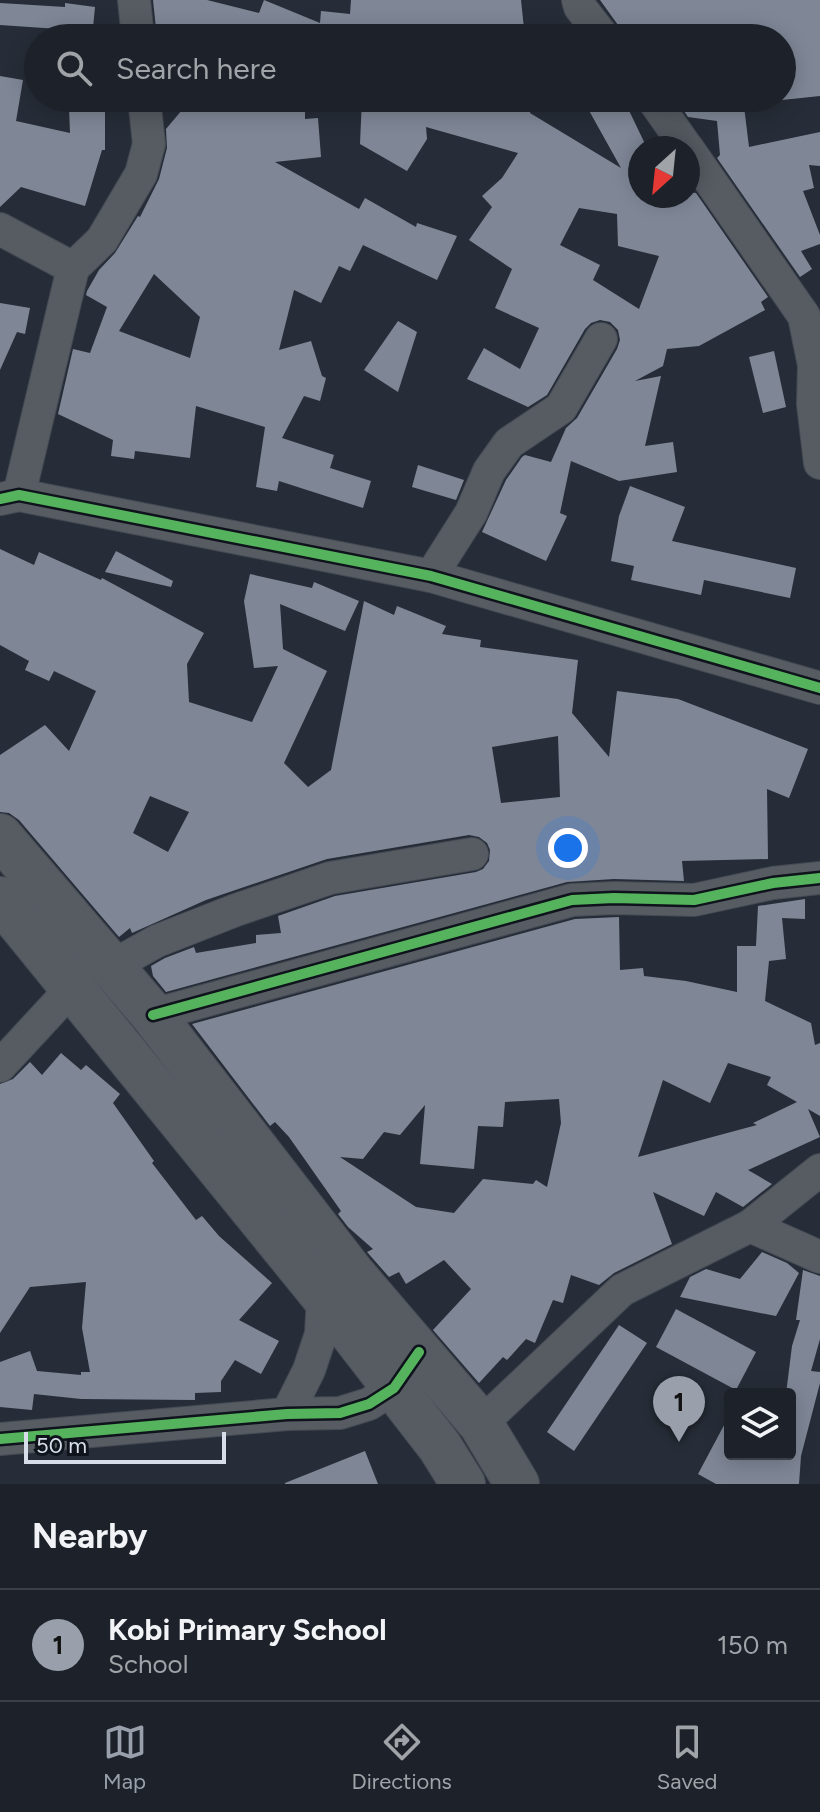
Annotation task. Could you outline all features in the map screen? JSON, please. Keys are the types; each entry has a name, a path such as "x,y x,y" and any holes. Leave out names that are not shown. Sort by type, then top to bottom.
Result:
{"main road":[{"path":"0,836 153,1015 352,1273 481,1424 517,1484"},
{"path":"0,899 323,1296 440,1447 463,1484"}],"street":[{"path":"134,0 137,24"},
{"path":"578,0 593,24"},
{"path":"146,112 149,144 141,174 102,240 73,268 10,497 431,576 820,688"},
{"path":"662,112 679,136"},
{"path":"700,165 804,316 814,365 813,404 820,463"},
{"path":"0,229 73,268"},
{"path":"431,576 471,513 489,471 509,443 561,408 601,339"},
{"path":"112,966 157,941 330,878 472,854"},
{"path":"153,1015 572,900 694,900 773,883 820,878"},
{"path":"0,1066 73,987"},
{"path":"481,1424 622,1290 750,1226 820,1170"},
{"path":"750,1226 820,1257"},
{"path":"287,1414 309,1370 321,1334 323,1296"},
{"path":"0,1439 287,1414 340,1413 369,1404 394,1388 419,1352"}],"building":[{"path":"153,0 207,0 259,13 264,0 320,23 321,11 350,14 351,0 521,0 524,24 156,24"},
{"path":"600,0 820,0 820,96 796,99 796,24 617,24"},
{"path":"0,3 65,7 65,3 95,7 93,24 0,25"},
{"path":"0,76 23,80 16,121 70,133 69,112 105,112 105,150 102,150 85,206 21,187 0,207"},
{"path":"180,112 305,112 305,119 318,118 321,157 275,162 359,209 365,198 416,227 417,223 457,236 437,280 363,245 350,271 339,266 321,303 294,290 279,350 311,341 322,376 326,378 320,401 304,396 282,438 334,455 330,468 371,481 363,508 279,481 277,491 256,487 265,427 196,406 190,458 135,451 134,459 111,456 113,440 58,414 73,349 90,353 107,307 86,295 87,291 99,270 140,217 159,179 167,148 166,129","holes":["154,274 200,317 190,358 119,331"]},
{"path":"361,112 530,112 621,168 590,112 630,112 641,136 628,136 628,208 700,208 700,199 768,297 761,302 765,310 699,346 667,349 663,366 635,381 661,376 645,446 673,442 677,472 619,481 571,461 560,513 567,516 546,561 482,532 506,480 522,457 525,455 551,462 566,428 577,418 617,349 620,340 618,330 610,322 600,320 591,323 547,395 528,407 467,379 484,348 520,369 539,328 495,308 512,269 469,240 492,207 482,196 502,178 518,153 426,127 427,139 407,171 360,144","holes":["579,208 617,214 618,246 659,256 639,309 593,280 600,265 560,245"]},
{"path":"685,112 745,112 749,147 820,132 820,166 809,165 814,188 803,191 820,235 820,244 801,251 812,269 800,277 717,158 720,155 717,121 688,117"},
{"path":"0,303 30,308 25,334 17,332 0,370"},
{"path":"398,321 417,332 398,392 364,370"},
{"path":"774,351 786,407 763,413 749,357"},
{"path":"418,465 464,480 456,500 412,487"},
{"path":"630,486 685,507 672,541 796,568 790,598 704,580 701,595 631,580 634,566 611,561 619,516"},
{"path":"0,549 34,565 39,552 102,578 204,633 187,664 189,702 252,722 278,666 254,668 244,601 250,574 312,588 314,582 359,601 345,631 280,604 283,649 327,671 284,763 308,787 331,770 364,601 394,615 397,606 446,626 442,634 481,640 480,647 578,660 572,713 609,757 617,691 678,699 808,749 789,798 767,789 768,859 682,861 684,881 614,879 567,882 166,992 153,976 151,966 165,958 194,947 196,953 256,943 256,935 281,933 278,916 335,896 476,872 489,861 487,843 469,835 327,859 206,900 132,933 130,928 119,937 19,820 9,813 0,812 0,755 45,725 69,751 96,691 54,671 49,681 25,670 29,661 0,645","holes":["558,736 560,797 501,803 492,747","150,796 189,812 168,852 133,833"]},
{"path":"116,551 173,581 171,587 105,572"},
{"path":"805,899 805,919 782,918 786,959 769,961 765,1001 811,1023 815,1045 820,1043 820,1116 808,1109 820,1137 748,1170 772,1184 743,1207 716,1192 704,1216 653,1192 672,1244 614,1273 599,1285 571,1275 563,1303 553,1300 535,1343 526,1339 507,1360 503,1357 479,1383 433,1330 471,1289 444,1260 406,1284 399,1272 389,1277 367,1252 373,1249 338,1214 341,1211 289,1137 275,1122 270,1126 192,1024 575,919 619,917 620,970 643,968 644,976 737,992 737,946 756,946 758,906","holes":["728,1063 771,1077 767,1085 797,1102 753,1123 757,1125 638,1157 663,1080 710,1103","559,1099 561,1123 547,1187 536,1180 533,1184 483,1179 454,1213 416,1207 340,1157 363,1159 384,1132 400,1135 425,1105 420,1164 474,1169 478,1126 503,1127 505,1102"]},
{"path":"61,1053 81,1070 86,1065 120,1094 113,1103 154,1161 152,1163 196,1220 202,1216 219,1236 272,1283 239,1320 279,1341 261,1374 235,1360 221,1381 221,1392 195,1393 195,1400 81,1399 34,1394 32,1410 0,1407 0,1362 30,1351 37,1371 81,1375 81,1372 90,1372 82,1328 86,1282 30,1287 0,1333 0,1084 13,1079 30,1062 42,1075"},
{"path":"762,1252 787,1263 799,1273 776,1316 680,1297 690,1277 706,1269 740,1279"},
{"path":"803,1270 820,1276 820,1339 811,1371 820,1372 820,1383 801,1456 799,1484 716,1484 698,1474 724,1425 724,1460 796,1460 796,1388 787,1388 792,1346 800,1320 796,1320"},
{"path":"676,1309 756,1352 737,1388 732,1388 656,1347"},
{"path":"619,1325 647,1343 574,1451 547,1432"},
{"path":"365,1451 378,1484 285,1484 285,1483"}],"cycle path":[{"path":"0,499 19,495 431,576 820,688"},
{"path":"153,1015 572,900 694,900 773,883 820,878"},
{"path":"0,1439 287,1414 340,1413 369,1404 394,1388 419,1352"}],"place":[{"name":"Kobi Primary School","path":"679,1442"}]}
